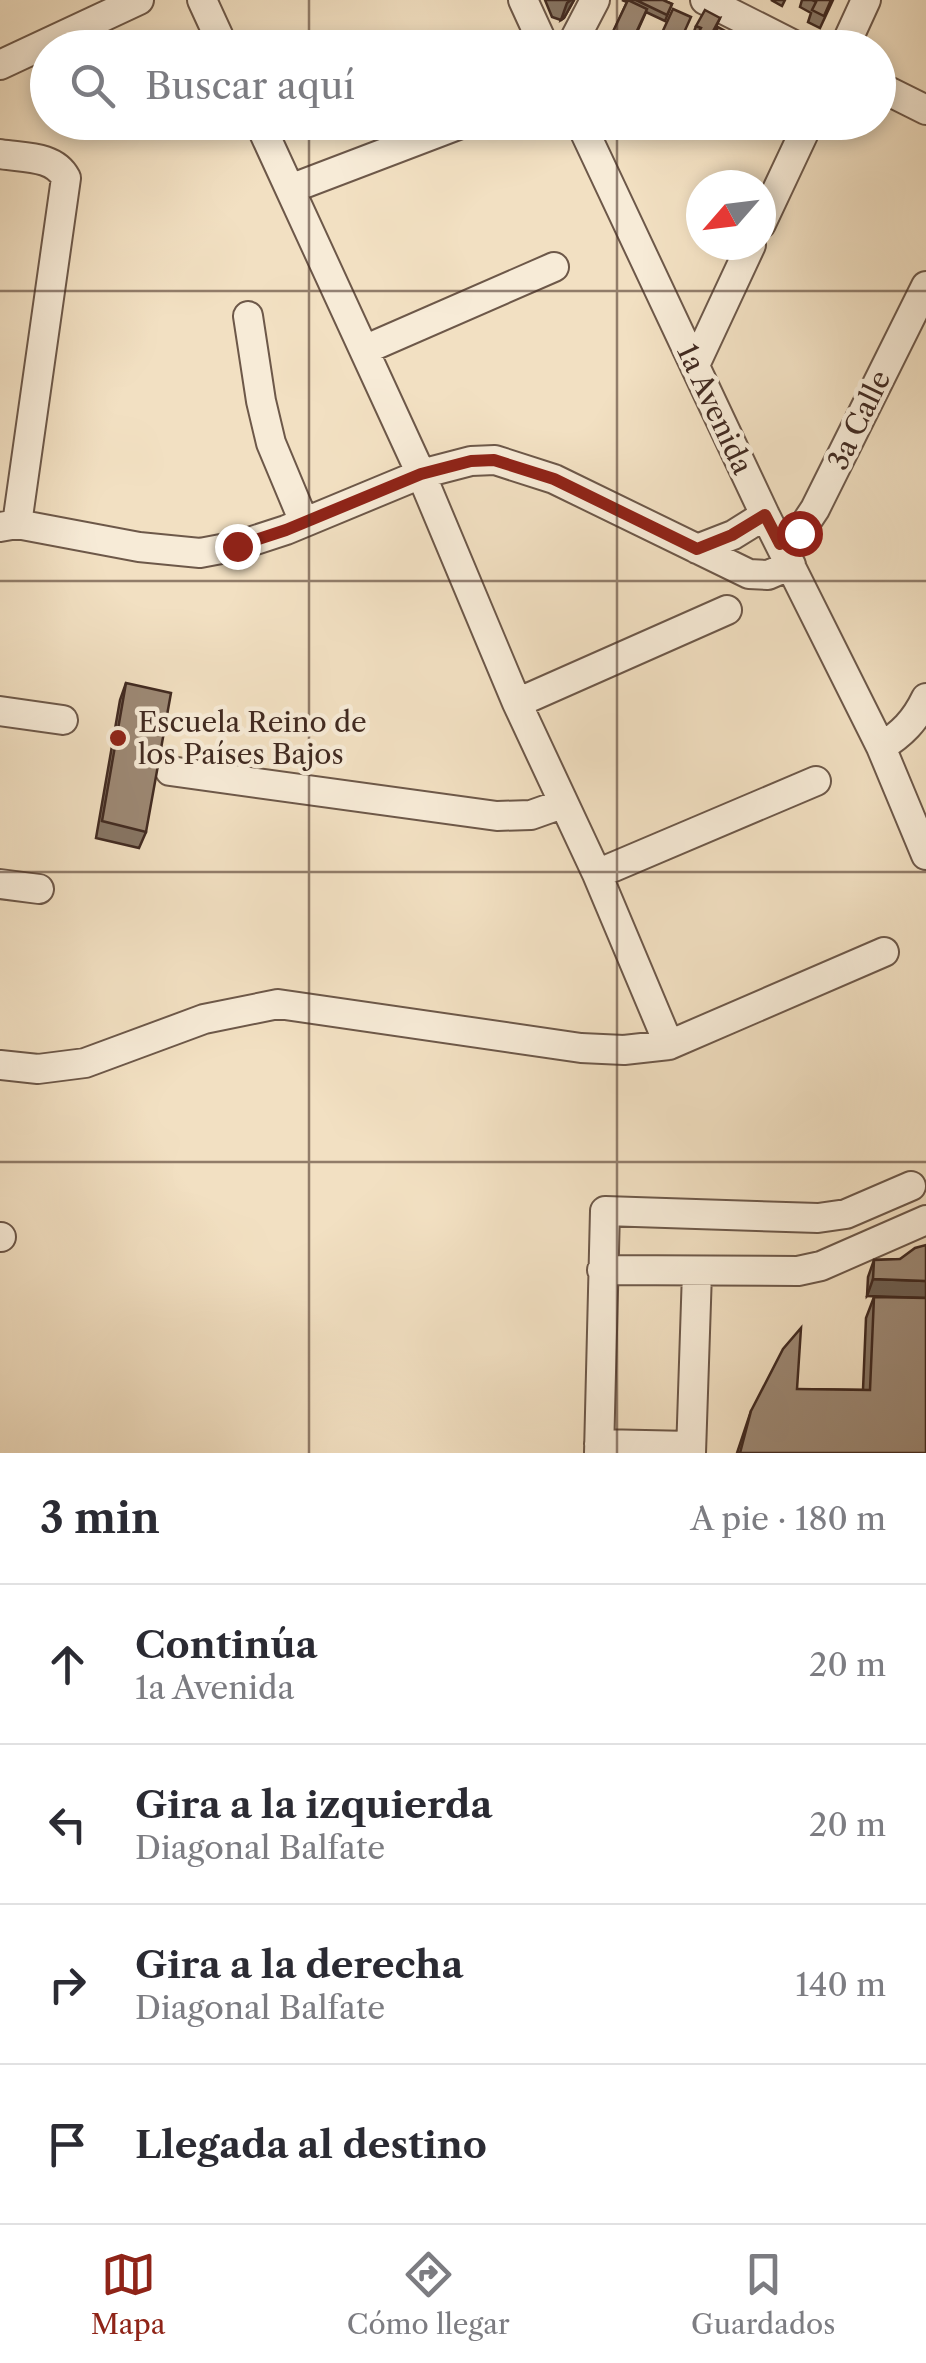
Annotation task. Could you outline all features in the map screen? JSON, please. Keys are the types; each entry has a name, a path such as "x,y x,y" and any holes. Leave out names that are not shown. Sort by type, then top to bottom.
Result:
{"street":[{"path":"75,30 139,0"},
{"path":"202,0 216,30"},
{"path":"523,0 537,30"},
{"path":"580,30 596,0"},
{"path":"705,0 764,30"},
{"path":"852,30 866,0"},
{"path":"0,65 30,51"},
{"path":"896,95 926,110"},
{"path":"267,140 421,474 517,703 597,874 669,1044"},
{"path":"290,189 419,140"},
{"name":"1a Avenida","path":"589,140 765,515 881,748 926,855"},
{"path":"776,192 801,140"},
{"path":"0,154 48,161 57,165 66,178 6,521 139,547 200,553 237,546 421,474 471,461 494,460 554,479 758,576 768,576 786,554"},
{"path":"695,364 744,260"},
{"path":"364,350 554,267"},
{"name":"3a Calle","path":"786,554 815,509 926,286"},
{"path":"248,316 270,443 304,522"},
{"path":"697,549 732,535 765,515"},
{"path":"517,703 727,610"},
{"path":"881,748 900,736 916,718 926,698"},
{"path":"0,711 63,720"},
{"path":"170,771 497,816 531,815 562,804"},
{"path":"597,874 816,781"},
{"path":"0,884 39,889"},
{"path":"0,1065 38,1069 85,1063 204,1018 278,1004 581,1048 624,1050 669,1044 884,952"},
{"path":"696,1272 691,1450 599,1449 605,1210 818,1218 846,1214 911,1186"},
{"path":"602,1270 798,1271 821,1266 926,1220"}],"building":[{"path":"628,0 647,9 637,30 614,30"},
{"path":"636,0 663,0 672,4 667,15"},
{"path":"812,0 831,0 824,16 812,10 816,2"},
{"path":"673,9 691,17 685,30 663,30"},
{"path":"705,10 720,18 714,30 700,30 696,26"},
{"path":"126,683 171,693 146,832 102,821"},
{"path":"926,1245 926,1281 873,1279 874,1260 900,1259"},
{"path":"874,1297 926,1298 926,1453 740,1453 751,1411 783,1349 801,1328 797,1389 870,1390"}],"place":[{"name":"Escuela Reino de los Países Bajos","path":"118,738"}],"route":[{"path":"237,546 421,474 471,461 494,460 554,479 697,549 732,535 765,515 780,544 799,533"}]}
